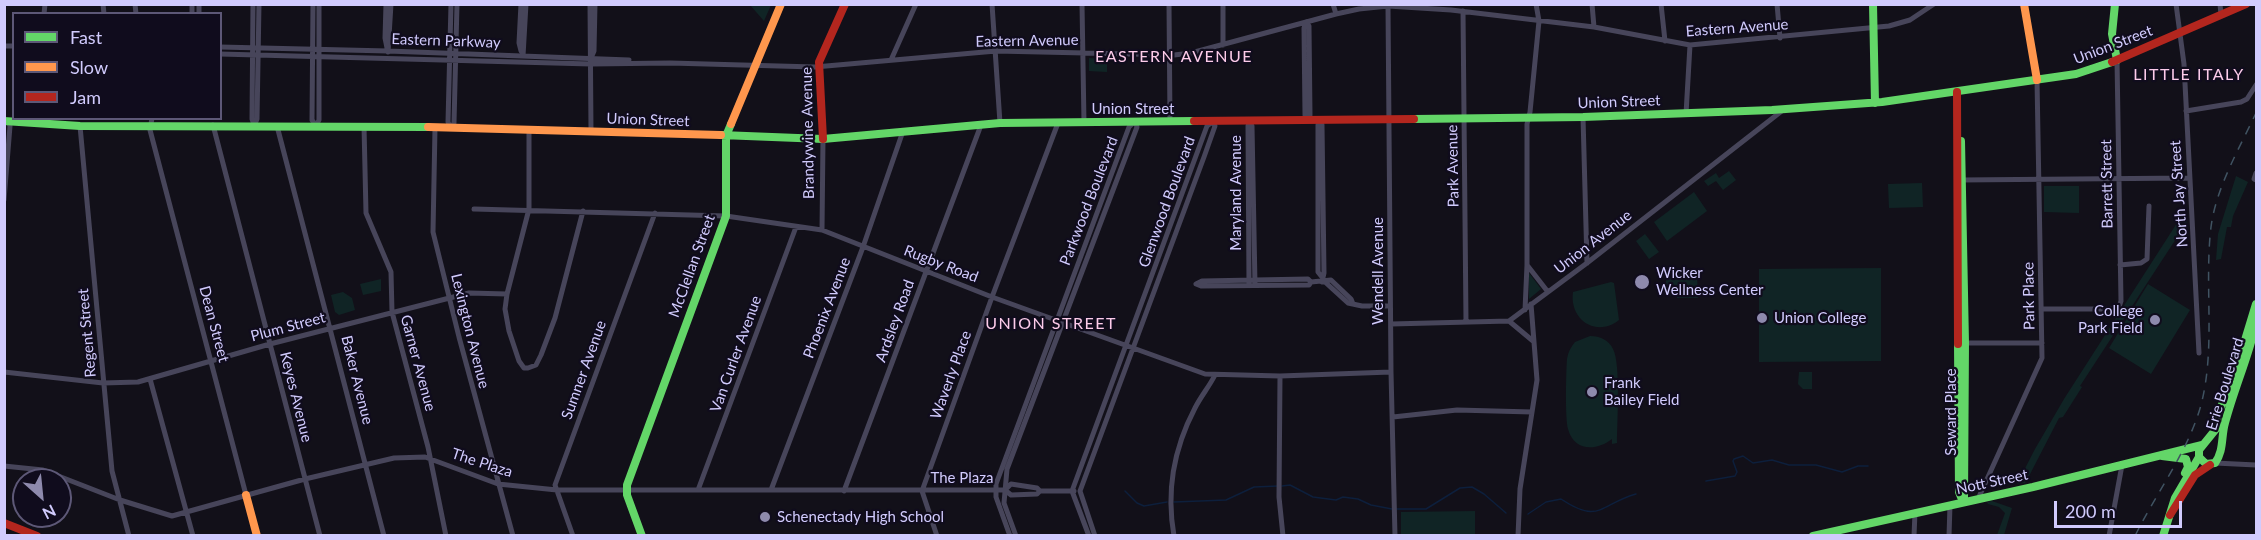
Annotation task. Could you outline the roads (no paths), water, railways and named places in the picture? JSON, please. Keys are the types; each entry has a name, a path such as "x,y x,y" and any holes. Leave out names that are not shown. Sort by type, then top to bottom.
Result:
{"main road":[{"name":"McClellan Street","path":"626,490 726,216 726,136 781,4"},
{"name":"Brandywine Avenue","path":"823,139 819,62 845,4"},
{"path":"1873,4 1875,103"},
{"path":"2024,4 2037,80"},
{"path":"2115,4 2112,34 2117,60"},
{"name":"Union Street","path":"6,121 80,126 152,122 254,126 591,131 823,139 902,134 1000,123 1528,118 1784,109 1875,103 2076,74 2117,60 2246,4"},
{"name":"Seward Place","path":"1957,92 1961,343 1959,492 1964,502"},
{"name":"Erie Boulevard","path":"2203,444 2216,429 2218,413 2232,383 2256,304"},
{"name":"Erie Boulevard","path":"2221,453 2224,425 2249,354 2256,324"},
{"path":"2163,536 2174,500 2203,444 2211,442 2217,444 2221,453 2212,464 2195,475 2169,517"},
{"name":"Nott Street","path":"1813,536 2162,456 2203,444"},
{"name":"Nott Street","path":"2177,452 2185,451 2198,456"},
{"path":"2162,456 2186,459 2188,467 2182,477 2184,482"},
{"path":"2198,456 2203,462 2212,464"},
{"path":"626,490 642,536"},
{"name":"Dean Street","path":"246,495 257,536"},
{"path":"4,523 37,536"}],"street":[{"path":"253,4 256,48 252,119 254,126"},
{"path":"256,48 259,4"},
{"path":"313,4 316,91 312,120 316,126"},
{"path":"316,53 319,4"},
{"path":"386,4 385,39 388,54"},
{"path":"388,54 392,4"},
{"path":"451,4 452,56"},
{"path":"450,128 448,122 457,4"},
{"path":"520,4 519,43 523,58"},
{"path":"523,58 526,4"},
{"path":"590,4 591,131"},
{"path":"591,61 594,51 596,4"},
{"path":"891,60 916,4"},
{"path":"992,4 1000,123"},
{"path":"1082,4 1083,123"},
{"path":"1169,4 1170,122"},
{"path":"1222,4 1223,45"},
{"path":"1334,4 1336,14"},
{"path":"1480,4 1481,13"},
{"path":"1525,309 1528,118 1539,21 1536,4"},
{"path":"1592,4 1594,27"},
{"path":"1661,4 1665,41"},
{"path":"1777,4 1780,38"},
{"name":"Eastern Avenue","path":"819,67 996,51 1191,53 1336,14 1388,6 1451,7 1463,11 1594,27 1690,45 1874,29 1902,23 1934,4"},
{"name":"North Jay Street","path":"2176,4 2186,111 2199,353"},
{"path":"2220,4 2221,15"},
{"name":"Wendell Avenue","path":"1388,6 1390,306 1395,536"},
{"name":"Park Avenue","path":"1463,11 1466,321"},
{"path":"1306,22 1309,27 1310,115 1308,120"},
{"path":"1686,114 1690,45"},
{"name":"Eastern Parkway","path":"222,47 316,53"},
{"name":"Eastern Parkway","path":"222,54 388,54 819,67"},
{"name":"Barrett Street","path":"2042,309 2112,309 2119,307 2121,300 2117,60"},
{"name":"Park Place","path":"1978,499 2042,358 2037,80"},
{"path":"2186,111 2241,102 2247,99 2256,85"},
{"name":"Union Avenue","path":"1509,321 1784,109"},
{"path":"1582,117 1587,263"},
{"path":"1320,120 1322,125 1323,280"},
{"path":"4,200 10,126 6,121"},
{"name":"Maryland Avenue","path":"1250,121 1252,126 1252,282"},
{"name":"Dean Street","path":"152,122 150,130 246,495"},
{"name":"Parkwood Boulevard","path":"1016,536 1004,503 1007,469 1129,127 1135,122"},
{"name":"Glenwood Boulevard","path":"1080,491 1207,126 1212,122"},
{"name":"Waverly Place","path":"922,491 992,297 1059,123"},
{"name":"Keyes Avenue","path":"213,125 320,536"},
{"name":"Ardsley Road","path":"844,491 981,125"},
{"name":"Regent Street","path":"80,126 112,471 129,536"},
{"name":"Baker Avenue","path":"277,126 384,536"},
{"name":"Garner Avenue","path":"364,126 366,210 391,272 392,312 428,447 446,536"},
{"name":"Lexington Avenue","path":"435,128 433,232 513,536"},
{"path":"529,130 529,209 507,294 506,318 518,360 528,369 536,365 555,318 584,211"},
{"name":"Phoenix Avenue","path":"771,490 863,247 902,134"},
{"name":"Brandywine Avenue","path":"822,230 823,139"},
{"path":"1959,180 2189,178"},
{"path":"2120,264 2141,263 2147,259 2149,206"},
{"name":"Rugby Road","path":"474,209 726,216 822,230 992,297 1205,374 1280,376 1391,372"},
{"name":"Sumner Avenue","path":"557,490 555,485 655,213"},
{"name":"Van Curler Avenue","path":"698,490 796,227"},
{"path":"1527,265 1548,292"},
{"path":"1252,282 1201,286 1196,284 1202,281 1252,282 1309,285 1311,282 1331,280 1351,299 1353,304 1390,306"},
{"name":"Plum Street","path":"4,372 103,383 138,382 270,344 469,293 507,294"},
{"path":"1518,536 1520,489 1537,380 1532,304"},
{"path":"1391,324 1509,321 1533,341"},
{"name":"Parkwood Boulevard","path":"995,490 1060,322"},
{"path":"1961,343 2043,343"},
{"name":"Glenwood Boulevard","path":"1072,491 1130,348"},
{"path":"1174,536 1170,515 1170,495 1176,450 1195,407 1215,375"},
{"path":"1280,376 1279,497 1283,536"},
{"path":"150,380 193,536"},
{"path":"1393,417 1457,410 1533,412"},
{"path":"2221,453 2234,463"},
{"name":"The Plaza","path":"4,466 43,470 120,500 172,516 305,479 394,458 429,458 498,484 557,490 1005,490 1011,495 1037,494 1040,491"},
{"path":"2212,464 2256,465"},
{"path":"2109,536 2122,465"},
{"name":"The Plaza","path":"1005,490 1011,484 1036,488 1040,491 1080,491"},
{"path":"557,490 573,536"},
{"path":"995,490 1010,536"},
{"path":"922,491 937,536"},
{"path":"1072,491 1089,536"},
{"path":"1080,491 1095,536"},
{"path":"1949,536 1950,505"},
{"path":"1914,536 1915,512"}],"waterway":[{"path":"1706,481 1735,476 1737,472 1733,461 1743,456 1753,463 1772,460 1789,465 1816,465 1842,472 1858,466 1868,466"},
{"path":"1282,486 1290,485 1313,497 1336,500 1343,497 1358,499 1371,505 1392,509"},
{"path":"1174,502 1226,500 1254,487 1278,486"},
{"path":"1396,509 1426,509 1460,488 1472,487 1506,513"},
{"path":"1125,491 1137,503 1144,506 1167,502"},
{"path":"1528,514 1546,502 1561,499 1584,511 1600,510 1636,494"}],"railway":[{"path":"2135,536 2180,456 2201,405 2208,361 2211,227 2218,198 2229,169 2256,113"}],"place":[{"name":"Wicker Wellness Center","path":"1642,282"},
{"name":"Union College","path":"1762,318"},
{"name":"College Park Field","path":"2155,320"},
{"name":"Frank Bailey Field","path":"1592,392"},
{"name":"Schenectady High School","path":"765,517"}],"district":[{"name":"EASTERN AVENUE","path":"1174,57"},
{"name":"LITTLE ITALY","path":"2189,75"},
{"name":"UNION STREET","path":"1051,324"}]}
